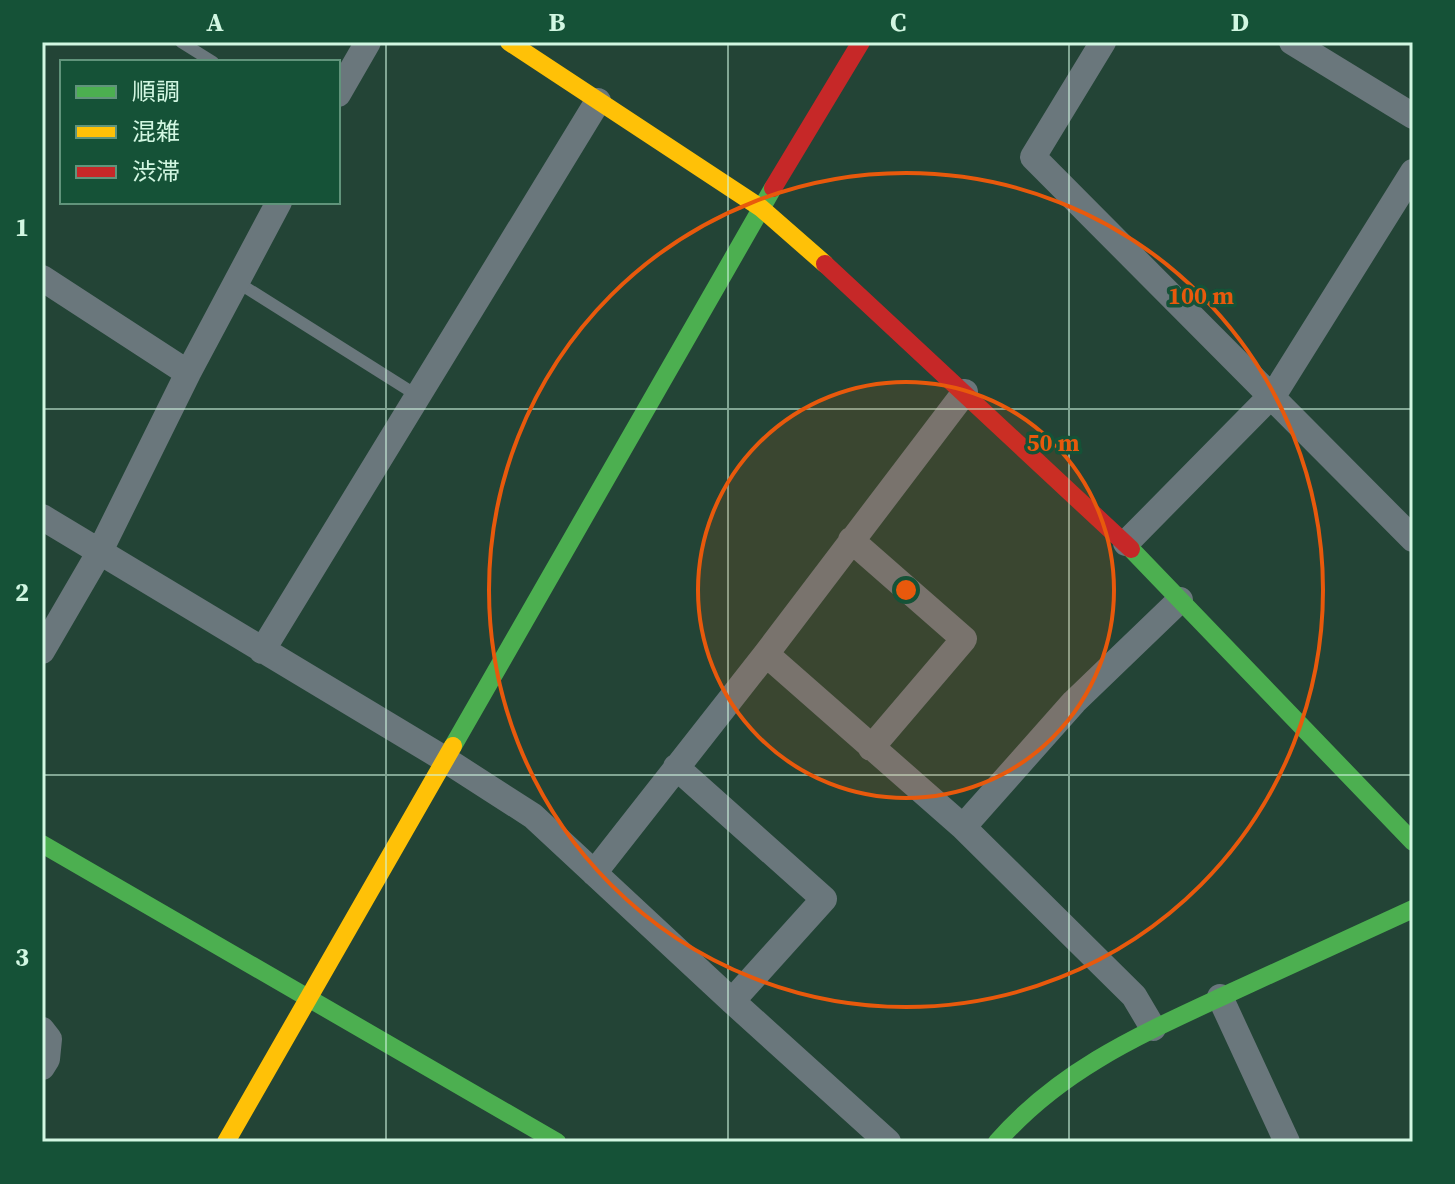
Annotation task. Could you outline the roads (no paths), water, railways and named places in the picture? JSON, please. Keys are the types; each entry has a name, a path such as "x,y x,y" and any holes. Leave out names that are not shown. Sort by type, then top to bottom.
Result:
{"street":[{"path":"340,91 368,42"},
{"path":"509,42 761,208 844,280 1126,543 1413,842"},
{"path":"226,1142 761,208 861,42"},
{"path":"1103,42 1033,157 1413,539"},
{"path":"1292,42 1413,116"},
{"path":"262,651 598,101"},
{"path":"1126,543 1272,395 1413,172"},
{"path":"42,651 99,553 188,373 278,204"},
{"path":"42,278 188,373"},
{"path":"594,873 766,654 965,392"},
{"path":"42,517 446,760 533,816 888,1142"},
{"path":"851,540 964,639 871,748"},
{"path":"963,827 1074,702 1180,600"},
{"path":"766,654 963,827 1134,996 1153,1028"},
{"path":"676,767 824,899 732,1001"},
{"path":"42,844 557,1142"},
{"path":"997,1142 1041,1097 1083,1066 1153,1028 1413,909"},
{"path":"1220,997 1287,1142"},
{"path":"42,1030 49,1039 47,1059 42,1067"}],"lane":[{"path":"181,42 210,60"},
{"path":"237,282 418,396"}]}
